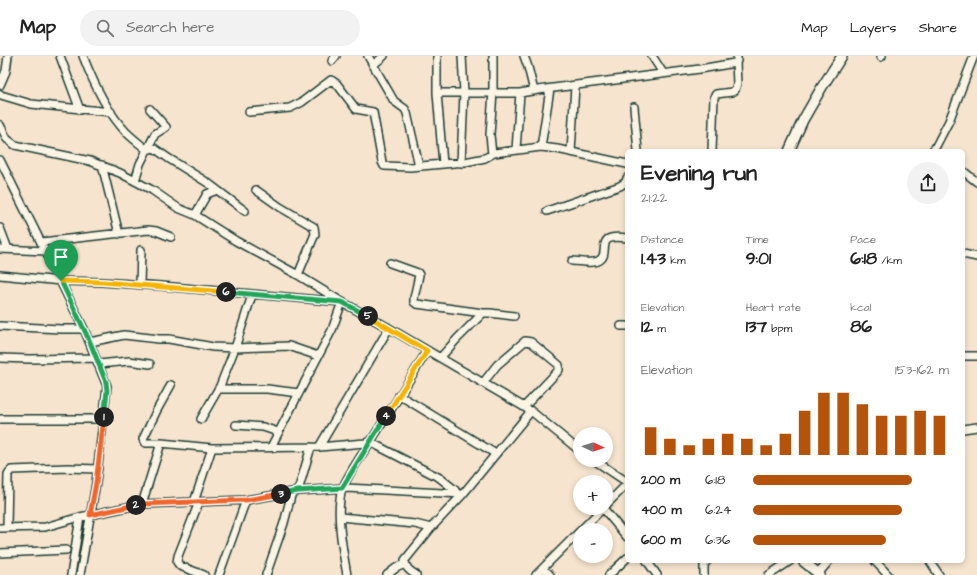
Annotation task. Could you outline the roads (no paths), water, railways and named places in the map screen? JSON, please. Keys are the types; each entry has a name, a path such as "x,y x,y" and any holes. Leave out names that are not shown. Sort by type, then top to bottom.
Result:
{"main road":[{"path":"790,149 803,120 842,56"},
{"path":"805,563 819,574"}],"street":[{"path":"0,85 6,71 8,56"},
{"path":"60,56 80,110"},
{"path":"83,56 92,79 111,112 124,131 147,150"},
{"path":"368,56 394,101 405,109 407,113 419,166"},
{"path":"373,65 384,56"},
{"path":"461,163 464,93 462,56"},
{"path":"492,154 490,135 493,92 493,56"},
{"path":"524,56 534,91"},
{"path":"652,56 663,73"},
{"path":"935,149 949,121 974,56"},
{"path":"437,57 437,93 443,164"},
{"path":"437,93 520,93 700,69 737,59 737,84 735,90 732,92 716,94 714,97 712,149"},
{"path":"249,112 290,108 302,102 331,80 337,84 356,109 360,111 373,112 382,162 384,166 389,168 461,163 485,158 492,154 541,147 625,164"},
{"path":"571,152 575,86"},
{"path":"541,147 550,89"},
{"path":"516,150 520,93"},
{"path":"0,94 1,96 31,104 111,112"},
{"path":"634,107 638,149"},
{"path":"135,181 140,164 155,134 166,127 150,108"},
{"path":"0,125 7,139 15,145 84,159 120,173 152,190 178,208 195,215 236,241 298,275 531,411 573,445"},
{"path":"147,150 154,148 244,211"},
{"path":"0,160 84,329 107,386 98,469 80,575"},
{"path":"102,165 119,234"},
{"path":"965,173 977,182"},
{"path":"547,211 623,185 625,183"},
{"path":"195,215 207,194 216,190"},
{"path":"256,190 315,229 315,234 298,275"},
{"path":"0,228 8,249"},
{"path":"42,242 148,230 171,236"},
{"path":"572,261 597,261 602,256 606,241 608,239 612,237 625,238"},
{"path":"0,249 46,251"},
{"path":"140,285 141,250"},
{"path":"965,254 977,257"},
{"path":"390,262 418,273 419,275 414,298 414,302 417,304 514,316"},
{"path":"0,275 342,302"},
{"path":"201,419 218,389 235,348 252,295"},
{"path":"271,447 332,330 342,302"},
{"path":"440,358 483,313"},
{"path":"0,326 84,329"},
{"path":"319,447 389,328"},
{"path":"90,342 124,335 159,339 169,338 213,347 235,348 289,346 318,356"},
{"path":"482,382 497,365 525,341 531,342 558,365 559,370 524,407"},
{"path":"347,575 343,552 340,517 342,488 427,351"},
{"path":"965,356 977,356"},
{"path":"0,358 124,361 150,364"},
{"path":"171,385 143,439 146,443 212,448 319,447 370,442 440,478 460,494"},
{"path":"218,389 267,389 298,393"},
{"path":"399,395 496,454"},
{"path":"416,575 408,569 405,564 405,560 531,411"},
{"path":"0,418 104,419"},
{"path":"236,425 263,427 278,432"},
{"path":"965,429 977,427"},
{"path":"142,504 161,443"},
{"path":"266,575 311,447"},
{"path":"204,575 180,566 177,562 197,502 212,448"},
{"path":"604,467 625,482"},
{"path":"0,475 8,474 11,470 27,469 98,469"},
{"path":"8,474 4,528 45,527 80,517 142,504 246,500 295,492 342,488 460,494"},
{"path":"613,498 625,485"},
{"path":"219,575 246,500"},
{"path":"587,523 596,515"},
{"path":"609,515 625,535"},
{"path":"71,575 80,517"},
{"path":"340,517 409,523 431,528"},
{"path":"536,575 573,537"},
{"path":"0,553 66,550"},
{"path":"610,575 625,560"},
{"path":"648,563 657,575"},
{"path":"704,575 704,565 706,563"},
{"path":"769,575 787,563"},
{"path":"819,574 827,563"},
{"path":"877,563 888,575"},
{"path":"931,563 939,575"},
{"path":"387,575 396,568 405,564"},
{"path":"543,568 550,575"}]}
